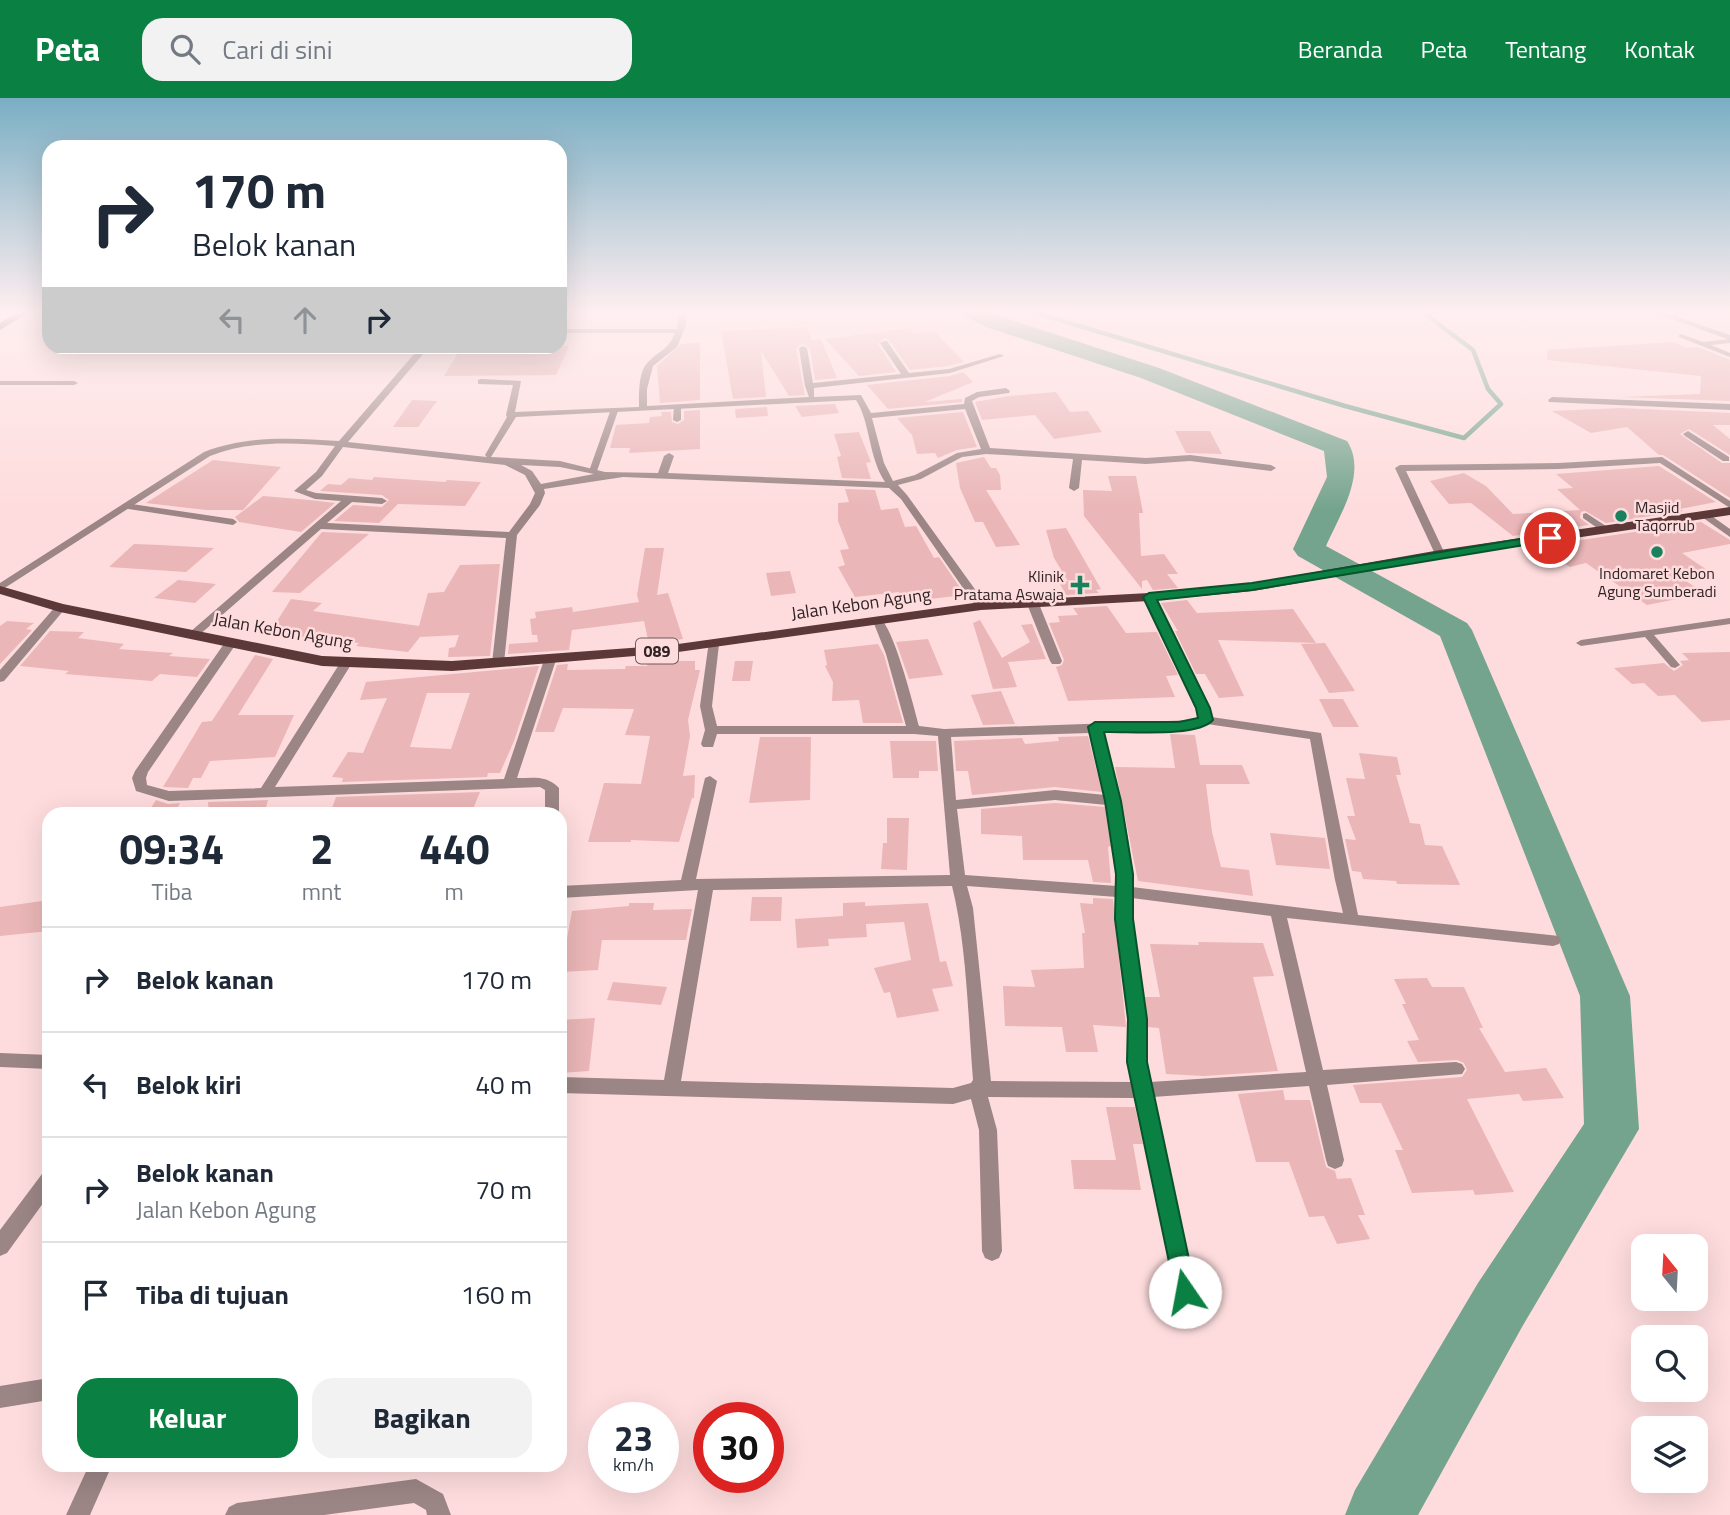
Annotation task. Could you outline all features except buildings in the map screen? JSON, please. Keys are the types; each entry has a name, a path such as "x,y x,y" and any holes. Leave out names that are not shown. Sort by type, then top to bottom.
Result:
{"main road":[{"name":"Jalan Kebon Agung","path":"0,589 60,608 322,662 452,666 550,660 713,644 981,606 1149,597 1252,587 1440,554 1730,511"}],"street":[{"path":"382,501 315,496 299,491 319,474 341,444 399,377"},
{"path":"643,409 646,377"},
{"path":"808,377 812,398"},
{"path":"809,386 896,377"},
{"path":"481,382 520,385 508,414 513,415 856,396 864,404 874,452 888,485 904,497 981,606"},
{"path":"986,451 968,400 977,395 1006,391"},
{"path":"1552,400 1730,407"},
{"path":"867,416 968,406"},
{"path":"490,455 513,415"},
{"path":"1688,434 1728,459"},
{"path":"0,589 125,506 223,446 258,442 341,444 507,462 561,464 606,475"},
{"path":"538,487 606,475 888,485 909,481 960,455 986,451 1146,461 1190,458 1270,468"},
{"path":"1074,488 1078,455"},
{"path":"662,476 669,456"},
{"path":"1707,460 1728,459"},
{"path":"1440,554 1400,468 1578,466 1662,460 1730,505"},
{"path":"498,663 512,535 535,505 540,493 528,472 507,462"},
{"path":"194,634 350,498"},
{"path":"1706,515 1730,534"},
{"path":"321,526 512,535"},
{"path":"1149,597 1203,708 1205,720"},
{"path":"1032,604 1055,660"},
{"path":"0,678 60,608"},
{"path":"879,621 892,654 914,730"},
{"path":"230,644 142,771 139,778 141,788 169,796 509,783 548,784 552,788 552,807"},
{"path":"708,744 711,730 706,706 713,644"},
{"path":"509,783 550,660"},
{"path":"265,792 346,663"},
{"path":"711,730 914,730 944,733 1179,726 1198,724 1205,720 1316,736 1342,880 1352,920"},
{"path":"1095,727 1113,801 1125,874 1124,919 1137,1019 1137,1062 1185,1292"},
{"path":"944,733 958,880 965,908 978,1032 982,1082 977,1089"},
{"path":"687,885 710,781"},
{"path":"950,805 1055,795 1113,801"},
{"path":"567,892 687,885 958,880 1125,892 1279,912 1553,940"},
{"path":"671,1088 706,885"},
{"path":"1279,912 1335,1160"},
{"path":"0,1060 42,1062"},
{"path":"567,1085 953,1096 977,1089 1143,1090 1456,1069"},
{"path":"977,1089 988,1130 992,1251"},
{"path":"0,1246 42,1189"},
{"path":"0,1397 42,1390"},
{"path":"78,1515 98,1472"},
{"path":"237,1515 416,1491 435,1502 439,1515"}],"lane":[{"path":"0,383 74,383"},
{"path":"677,407 677,420"},
{"path":"593,471 614,411"},
{"path":"125,506 233,522"},
{"path":"1586,516 1606,530"},
{"path":"1581,643 1730,621"},
{"path":"1647,633 1675,665"}],"waterway":[{"path":"1160,377 1337,447 1341,477 1309,549 1455,630 1605,996 1612,1129 1500,1305 1380,1515"},
{"path":"1249,377 1464,438 1501,404 1488,389 1483,377"}],"place":[{"name":"Masjid Taqorrub","path":"1621,516"},
{"name":"Indomaret Kebon Agung Sumberadi","path":"1657,552"},
{"name":"Klinik Pratama Aswaja","path":"1080,585"}],"route":[{"path":"1185,1292 1137,1062 1137,1019 1124,919 1125,874 1113,801 1095,727 1179,726 1198,724 1205,720 1203,708 1149,597 1252,587 1550,538"}]}
